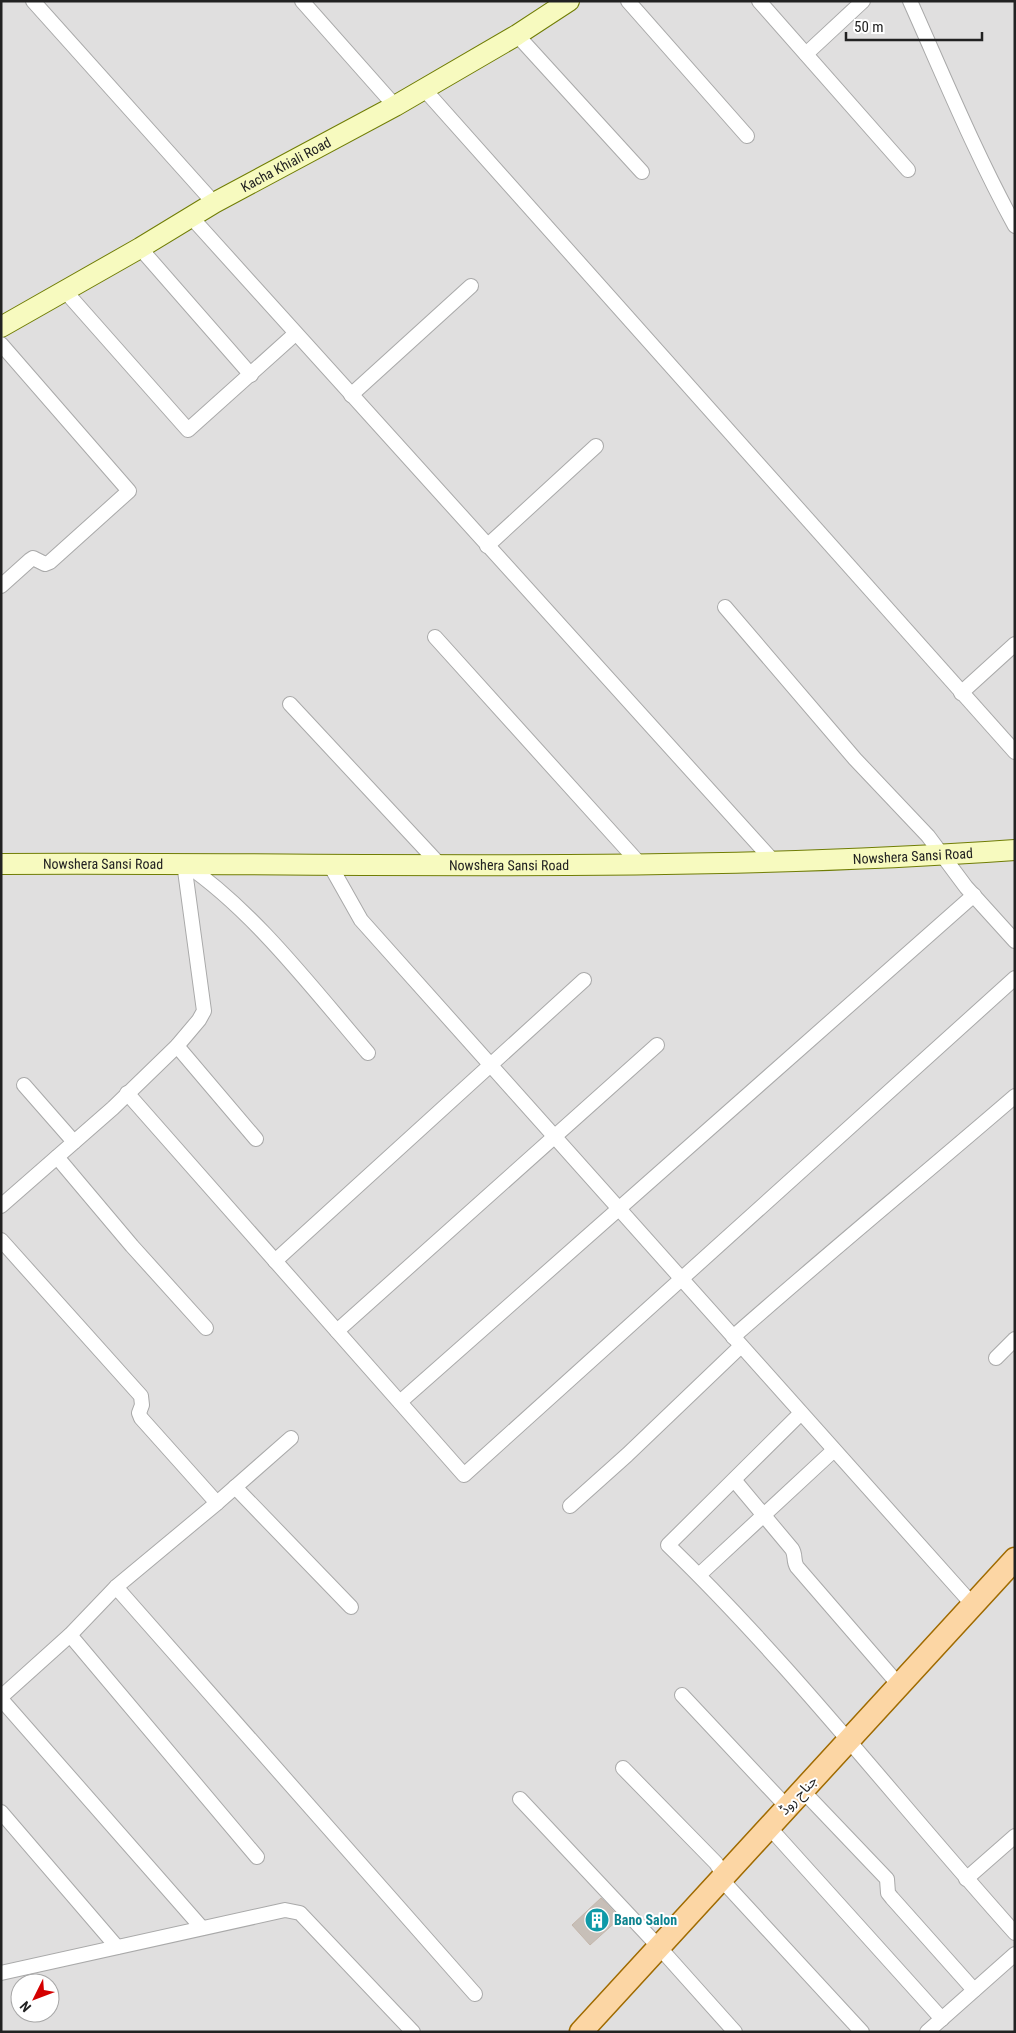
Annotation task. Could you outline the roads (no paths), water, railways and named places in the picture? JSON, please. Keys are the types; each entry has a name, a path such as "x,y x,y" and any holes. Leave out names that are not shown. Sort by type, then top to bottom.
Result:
{"main road":[{"name":"Kacha Khiali Road","path":"1,327 192,218 214,203 395,106 517,35 569,1"},
{"name":"Nowshera Sansi Road","path":"1,864 440,865 774,862 1015,850"},
{"name":"جناح روڈ","path":"581,2032 1015,1559"}],"street":[{"path":"33,1 214,203"},
{"path":"628,1 746,136"},
{"path":"760,1 908,170"},
{"path":"806,54 863,1"},
{"path":"910,1 966,129 1015,226"},
{"path":"310,4 395,106"},
{"path":"517,35 642,172"},
{"path":"424,89 1015,752"},
{"path":"192,218 774,862"},
{"path":"140,248 251,375"},
{"path":"351,395 471,286"},
{"path":"65,291 188,430 295,334"},
{"path":"1,344 129,492 50,562 45,564 33,558 1,586"},
{"path":"487,546 596,446"},
{"path":"725,606 854,758 928,836 974,895 1015,941"},
{"path":"435,637 639,863"},
{"path":"961,693 1015,644"},
{"path":"290,704 440,865"},
{"path":"2,1204 113,1108 176,1046 204,1012 184,863"},
{"path":"184,863 200,874 242,912 281,953 368,1052"},
{"path":"330,865 361,920 973,1605"},
{"path":"400,1402 974,895"},
{"path":"127,1094 464,1475 1015,978"},
{"path":"275,1261 584,980"},
{"path":"337,1331 657,1045"},
{"path":"176,1046 256,1139"},
{"path":"24,1085 74,1142"},
{"path":"570,1506 627,1455 815,1264 1015,1096"},
{"path":"57,1157 132,1246 206,1328"},
{"path":"1,1240 141,1396 142,1405 139,1414 141,1418 218,1503"},
{"path":"996,1358 1015,1339"},
{"path":"802,1413 668,1545 699,1575 848,1741 966,1879 1015,1933"},
{"path":"202,1928 1,1698 70,1635 116,1587 218,1503 292,1438"},
{"path":"699,1575 834,1450"},
{"path":"735,1481 792,1549 794,1552 794,1563 899,1685"},
{"path":"235,1487 351,1606"},
{"path":"116,1587 475,1994"},
{"path":"70,1635 257,1857"},
{"path":"682,1695 787,1807"},
{"path":"623,1768 716,1863 721,1879 862,2032"},
{"path":"802,1790 888,1880 888,1893 974,1990"},
{"path":"520,1799 659,1947 735,2032"},
{"path":"1,1812 117,1947"},
{"path":"769,1827 942,2019"},
{"path":"966,1879 1015,1836"},
{"path":"1,1973 284,1910 300,1913 413,2032"},
{"path":"927,2032 1015,1954"}],"place":[{"name":"Bano Salon","path":"597,1920"}]}
